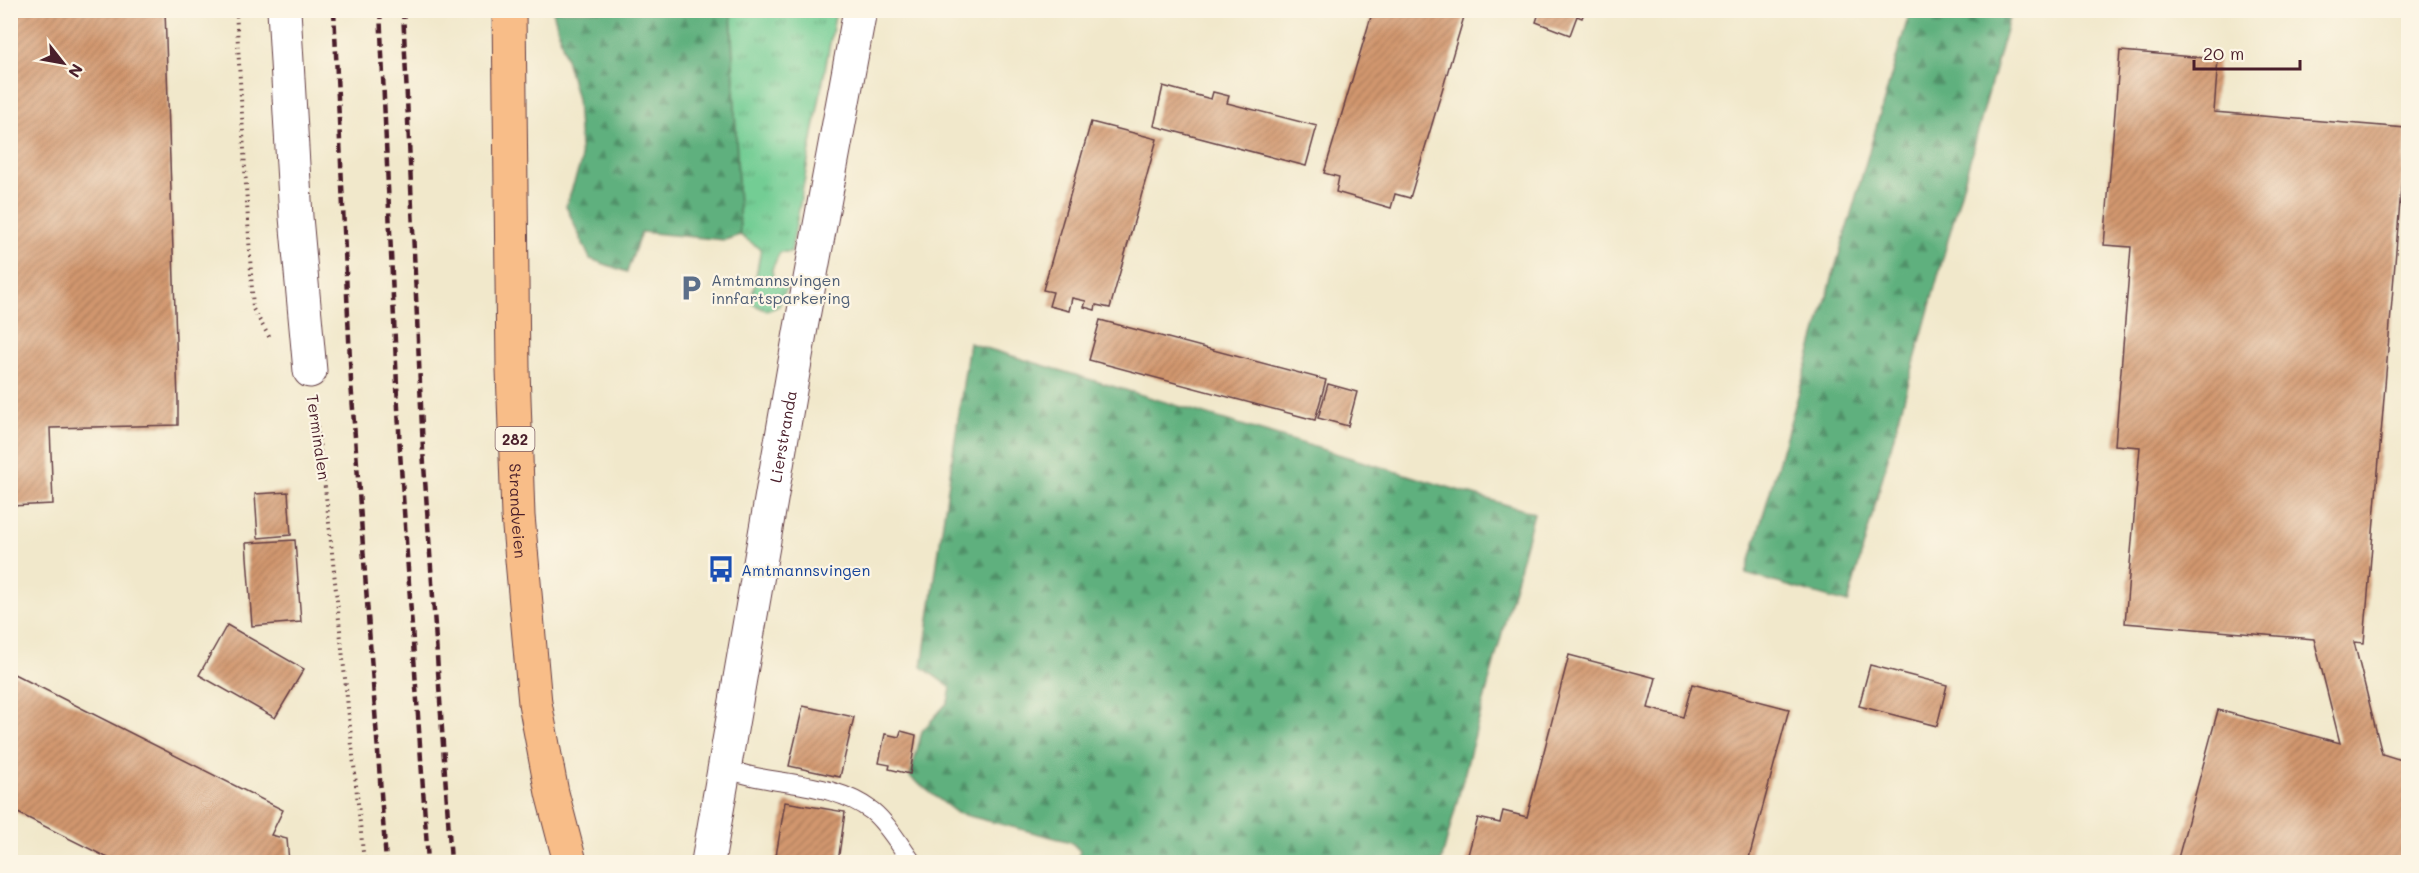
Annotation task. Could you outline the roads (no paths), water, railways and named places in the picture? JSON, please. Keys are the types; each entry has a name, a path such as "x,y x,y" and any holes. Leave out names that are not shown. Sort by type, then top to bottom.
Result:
{"main road":[{"name":"Strandveien","path":"509,10 513,357 518,516 535,703 552,793 570,862"}],"street":[{"name":"Terminalen","path":"284,10 296,217 310,371"},
{"name":"Lierstranda","path":"708,862 800,333 860,10"}],"lane":[{"path":"725,768 741,775 828,789 844,795 872,811 912,862"}],"railway":[{"path":"334,10 351,382 386,862"},
{"path":"380,10 400,452 428,862"},
{"path":"403,10 423,450 451,862"}],"place":[{"name":"Amtmannsvingen innfartsparkering","path":"691,288"},
{"name":"Amtmannsvingen","path":"721,569"}]}
